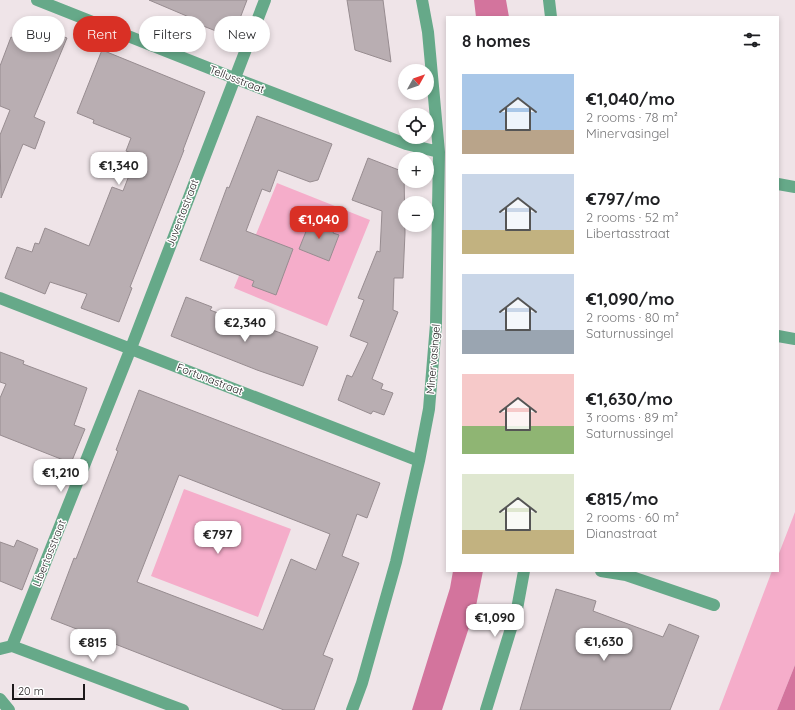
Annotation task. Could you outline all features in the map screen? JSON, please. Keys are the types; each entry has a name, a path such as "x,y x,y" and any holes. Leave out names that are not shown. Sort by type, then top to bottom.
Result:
{"street":[{"name":"Tellusstraat","path":"37,0 406,144 439,152"},
{"name":"Juventastraat","path":"131,348 264,0"},
{"name":"Minervasingel","path":"352,710 362,683 396,562 429,409 436,324 439,152 428,32 422,0"},
{"path":"549,0 552,16"},
{"path":"779,184 795,187"},
{"name":"Fortunastraat","path":"0,298 419,460"},
{"path":"779,336 787,336 795,340"},
{"name":"Libertasstraat","path":"12,646 131,348"},
{"path":"486,710 517,609 524,572"},
{"path":"607,572 626,575 714,605"},
{"path":"0,649 12,646 183,710"},
{"path":"0,699 9,710"}],"shaded area":[{"path":"474,0 506,0 509,16 476,16"},
{"path":"277,183 370,220 327,326 234,288"},
{"path":"184,489 291,529 258,617 151,576"},
{"path":"795,512 795,665 777,710 719,710 772,572 779,572 779,553"},
{"path":"453,572 483,572 476,606 442,710 412,710 450,588"},
{"path":"795,665 795,710 777,710"}],"building":[{"path":"149,0 247,0 241,16 214,16 214,30 206,27 206,16 187,16"},
{"path":"347,0 383,0 391,62 355,50"},
{"path":"11,37 12,52 61,52 34,117 45,122 35,149 23,144 1,198 0,135 10,110 0,106 0,66"},
{"path":"101,52 107,52 205,92 184,150 130,287 132,288 119,322 81,308 87,294 50,282 45,294 5,278 17,247 32,252 35,243 39,244 45,228 89,246 112,187 123,191 137,155 126,151 131,138 93,123 94,120 77,113"},
{"path":"257,116 332,144 318,180 310,182 278,170 270,192 262,189 246,231 293,249 276,295 252,286 254,281 200,260 227,187 229,188"},
{"path":"368,158 398,170 398,188 404,188 404,196 398,196 398,232 405,232 403,278 394,278 393,310 398,312 372,379 383,384 381,389 393,393 384,415 373,411 371,414 338,400 347,375 352,377 368,343 350,336 364,300 358,298 377,251 380,252 382,211 352,200"},
{"path":"311,219 335,228 333,233 339,235 329,261 299,249"},
{"path":"186,297 212,307 210,310 260,329 262,326 318,347 303,386 257,370 171,336"},
{"path":"0,352 24,361 23,364 87,388 74,425 85,429 71,463 0,435 0,398 6,384 0,382"},
{"path":"139,390 380,483 367,518 357,514 342,556 359,563 323,655 333,659 314,710 284,710 51,619 74,558 76,559 118,451 116,450","holes":["179,475 330,534 316,570 291,559 263,630 137,582"]},
{"path":"17,540 38,549 22,590 0,581 0,542 14,547"},
{"path":"556,589 596,601 593,611 663,637 669,624 699,636 670,710 520,710"}]}
